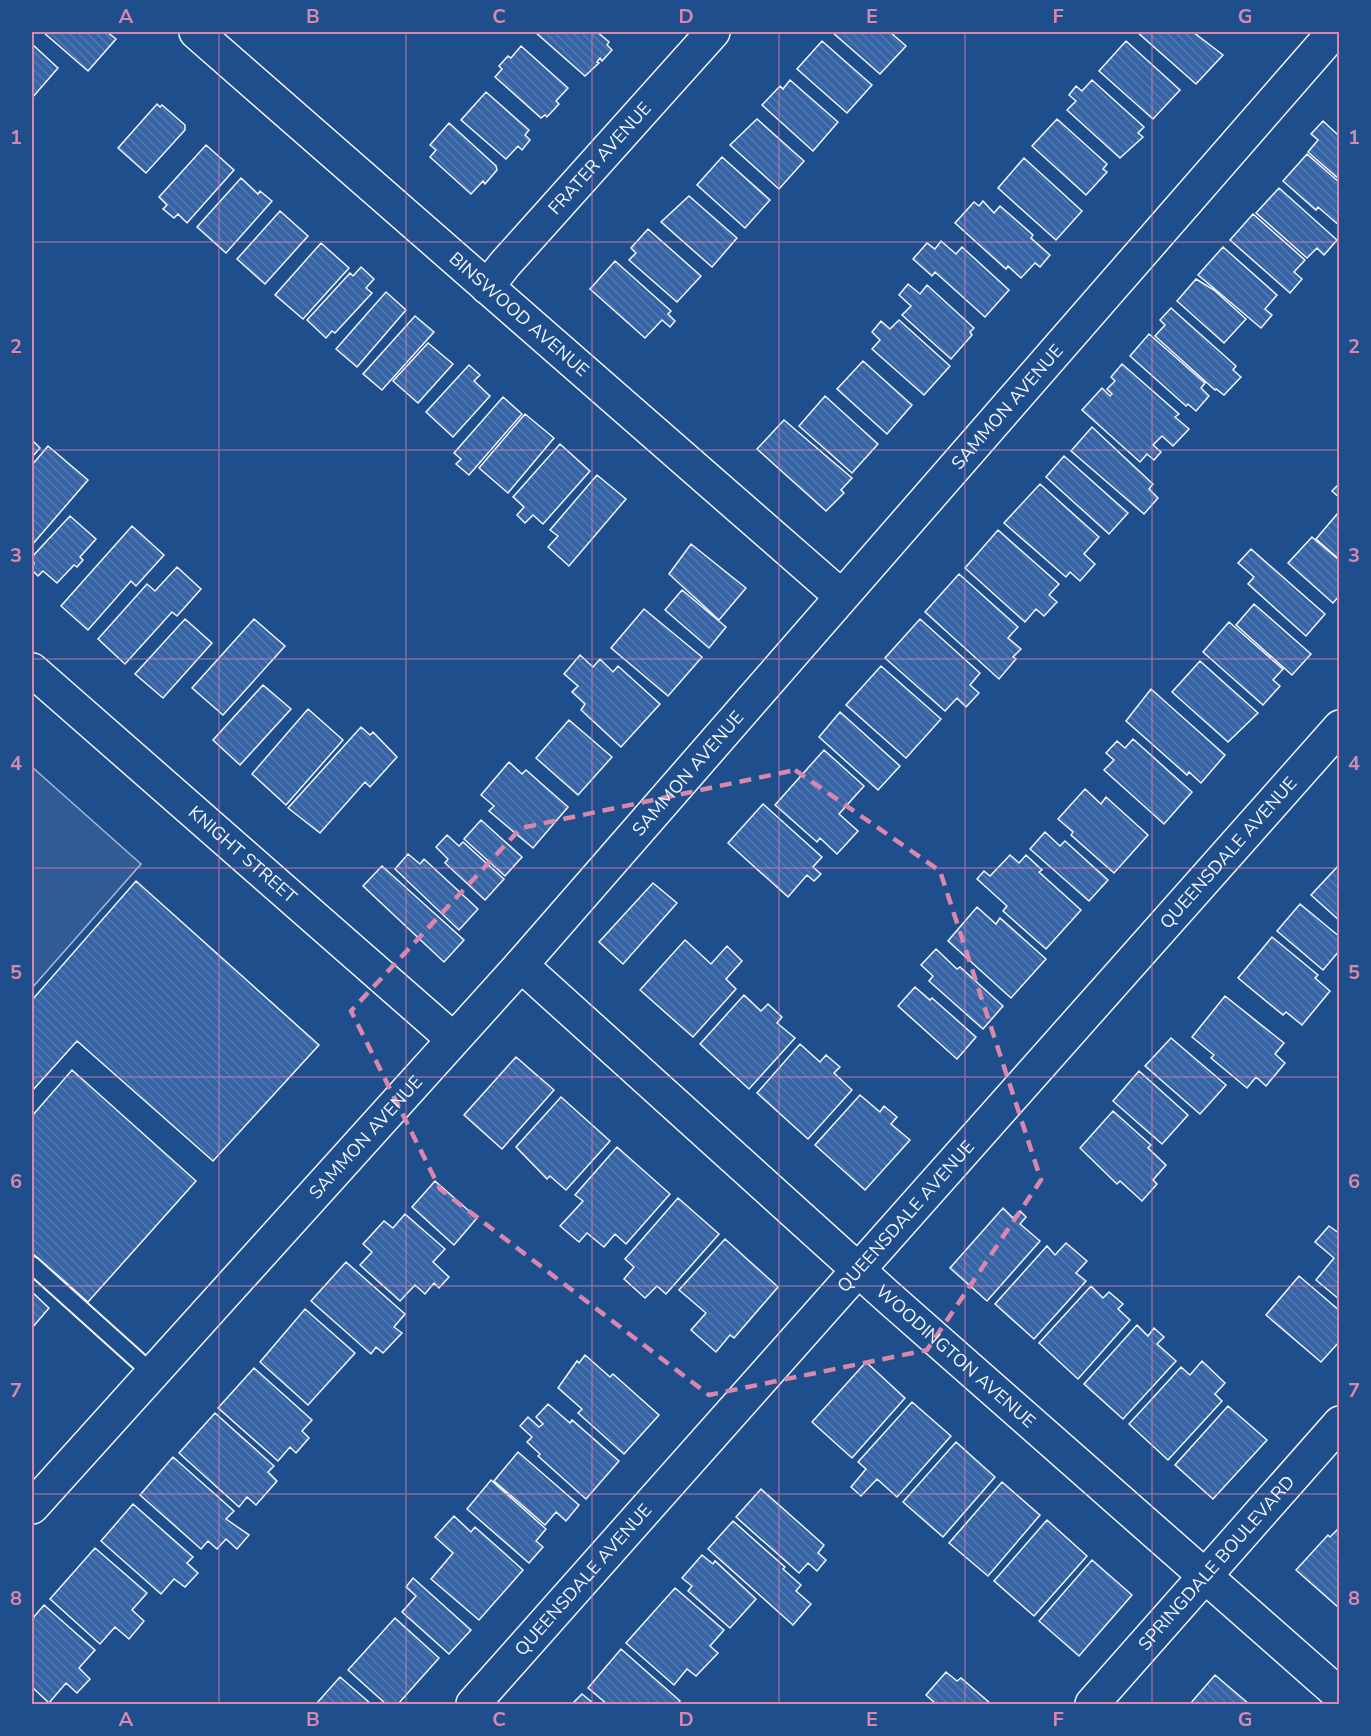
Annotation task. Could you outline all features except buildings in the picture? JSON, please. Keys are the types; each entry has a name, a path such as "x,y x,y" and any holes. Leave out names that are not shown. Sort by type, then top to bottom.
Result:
{"street":[{"name":"BINSWOOD AVENUE","path":"196,32 841,596"},
{"name":"FRATER AVENUE","path":"487,287 713,32"},
{"name":"SAMMON AVENUE","path":"32,1507 521,965 1334,32"},
{"name":"KNIGHT STREET","path":"32,670 453,1039"},
{"name":"QUEENSDALE AVENUE","path":"473,1704 1340,727"},
{"name":"WOODINGTON AVENUE","path":"521,965 1203,1577 1340,1695"},
{"name":"SPRINGDALE BOULEVARD","path":"1092,1704 1340,1423"}],"lane":[{"path":"32,1265 153,1374"}],"highlighted area":[{"path":"795,770 940,871 1041,1180 927,1350 709,1395 440,1189 351,1011 521,828"}],"shaded area":[{"path":"32,767 141,864 32,988"}]}
